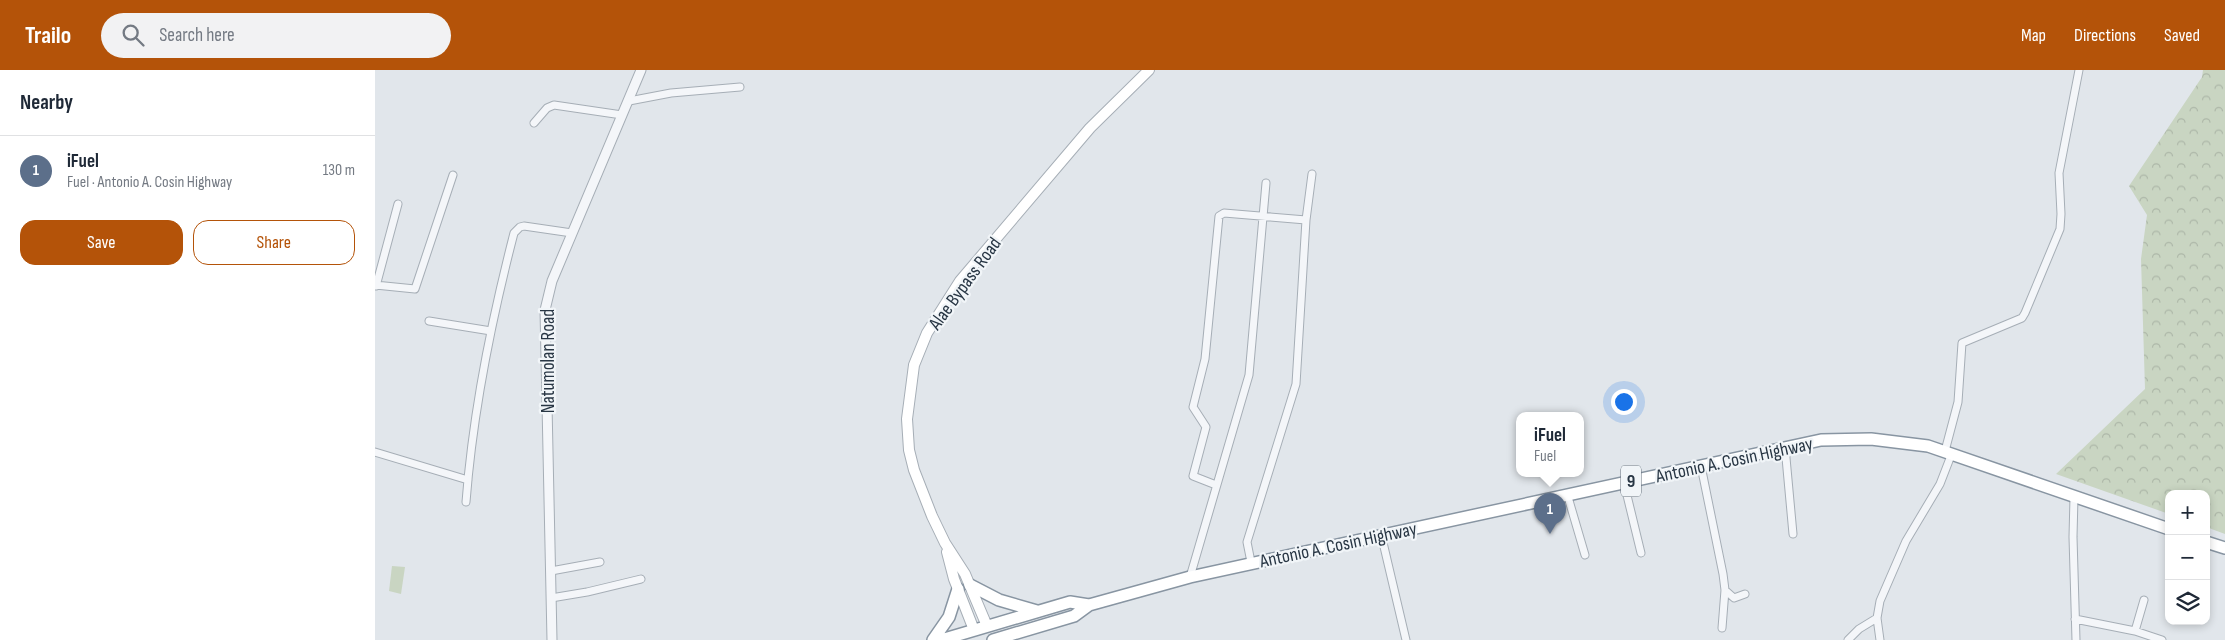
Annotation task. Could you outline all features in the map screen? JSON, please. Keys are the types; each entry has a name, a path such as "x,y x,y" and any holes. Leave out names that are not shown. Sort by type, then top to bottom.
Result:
{"highway":[{"name":"Antonio A. Cosin Highway","path":"993,640 1074,616 1089,605 1251,562 1567,497 1821,440 1871,439 1907,442 1948,452 2165,528"},
{"path":"2210,543 2225,548"},
{"path":"969,585 999,600 1039,611"},
{"path":"933,640 949,617 958,590"},
{"name":"Antonio A. Cosin Highway","path":"941,640 976,635 987,626 1070,602 1089,605"},
{"path":"987,626 993,640"},
{"path":"1026,640 1035,628"}],"main road":[{"name":"Alae Bypass Road","path":"987,626 965,574 945,543 922,492 909,450 907,405 919,350 941,308 960,281 1090,128 1149,70"},
{"name":"Alae Bypass Road","path":"945,543 958,590 976,635"}],"street":[{"name":"Natumolan Road","path":"552,640 545,310 552,281 641,70"},
{"path":"1880,640 1877,618 1880,601 1906,541 1940,484 1957,402 1962,343 2022,318 2060,229 2059,173 2079,70"},
{"path":"629,101 671,93 740,87"},
{"path":"534,123 547,108 554,105 622,115"},
{"path":"1251,562 1247,542 1296,384 1312,174"},
{"path":"398,204 375,286 415,289 453,175"},
{"path":"1191,577 1249,375 1266,183"},
{"path":"1216,485 1198,480 1193,474 1206,426 1204,420 1195,410 1193,402 1205,360 1219,216 1224,212 1307,220"},
{"path":"466,502 475,412 508,256 517,229 524,226 572,233"},
{"path":"429,321 491,331"},
{"path":"1785,447 1793,534"},
{"path":"375,452 468,480"},
{"path":"1701,466 1725,590 1722,628"},
{"path":"1624,483 1641,553"},
{"path":"2075,496 2073,537 2076,640"},
{"path":"1567,497 1585,555"},
{"path":"1381,534 1406,640"},
{"path":"551,571 600,562"},
{"path":"551,598 587,592 641,578"},
{"path":"1725,590 1734,598 1745,594"},
{"path":"2135,631 2144,600"},
{"path":"1848,640 1859,629 1877,618"},
{"path":"2075,619 2135,631 2162,640"}],"green space":[{"path":"2203,70 2225,70 2225,534 2210,528 2210,490 2165,490 2165,513 2056,474 2145,389 2141,259 2147,215 2129,186 2202,77"},
{"path":"392,566 405,567 401,594 389,591"}],"place":[{"name":"iFuel","path":"1550,534"}]}
